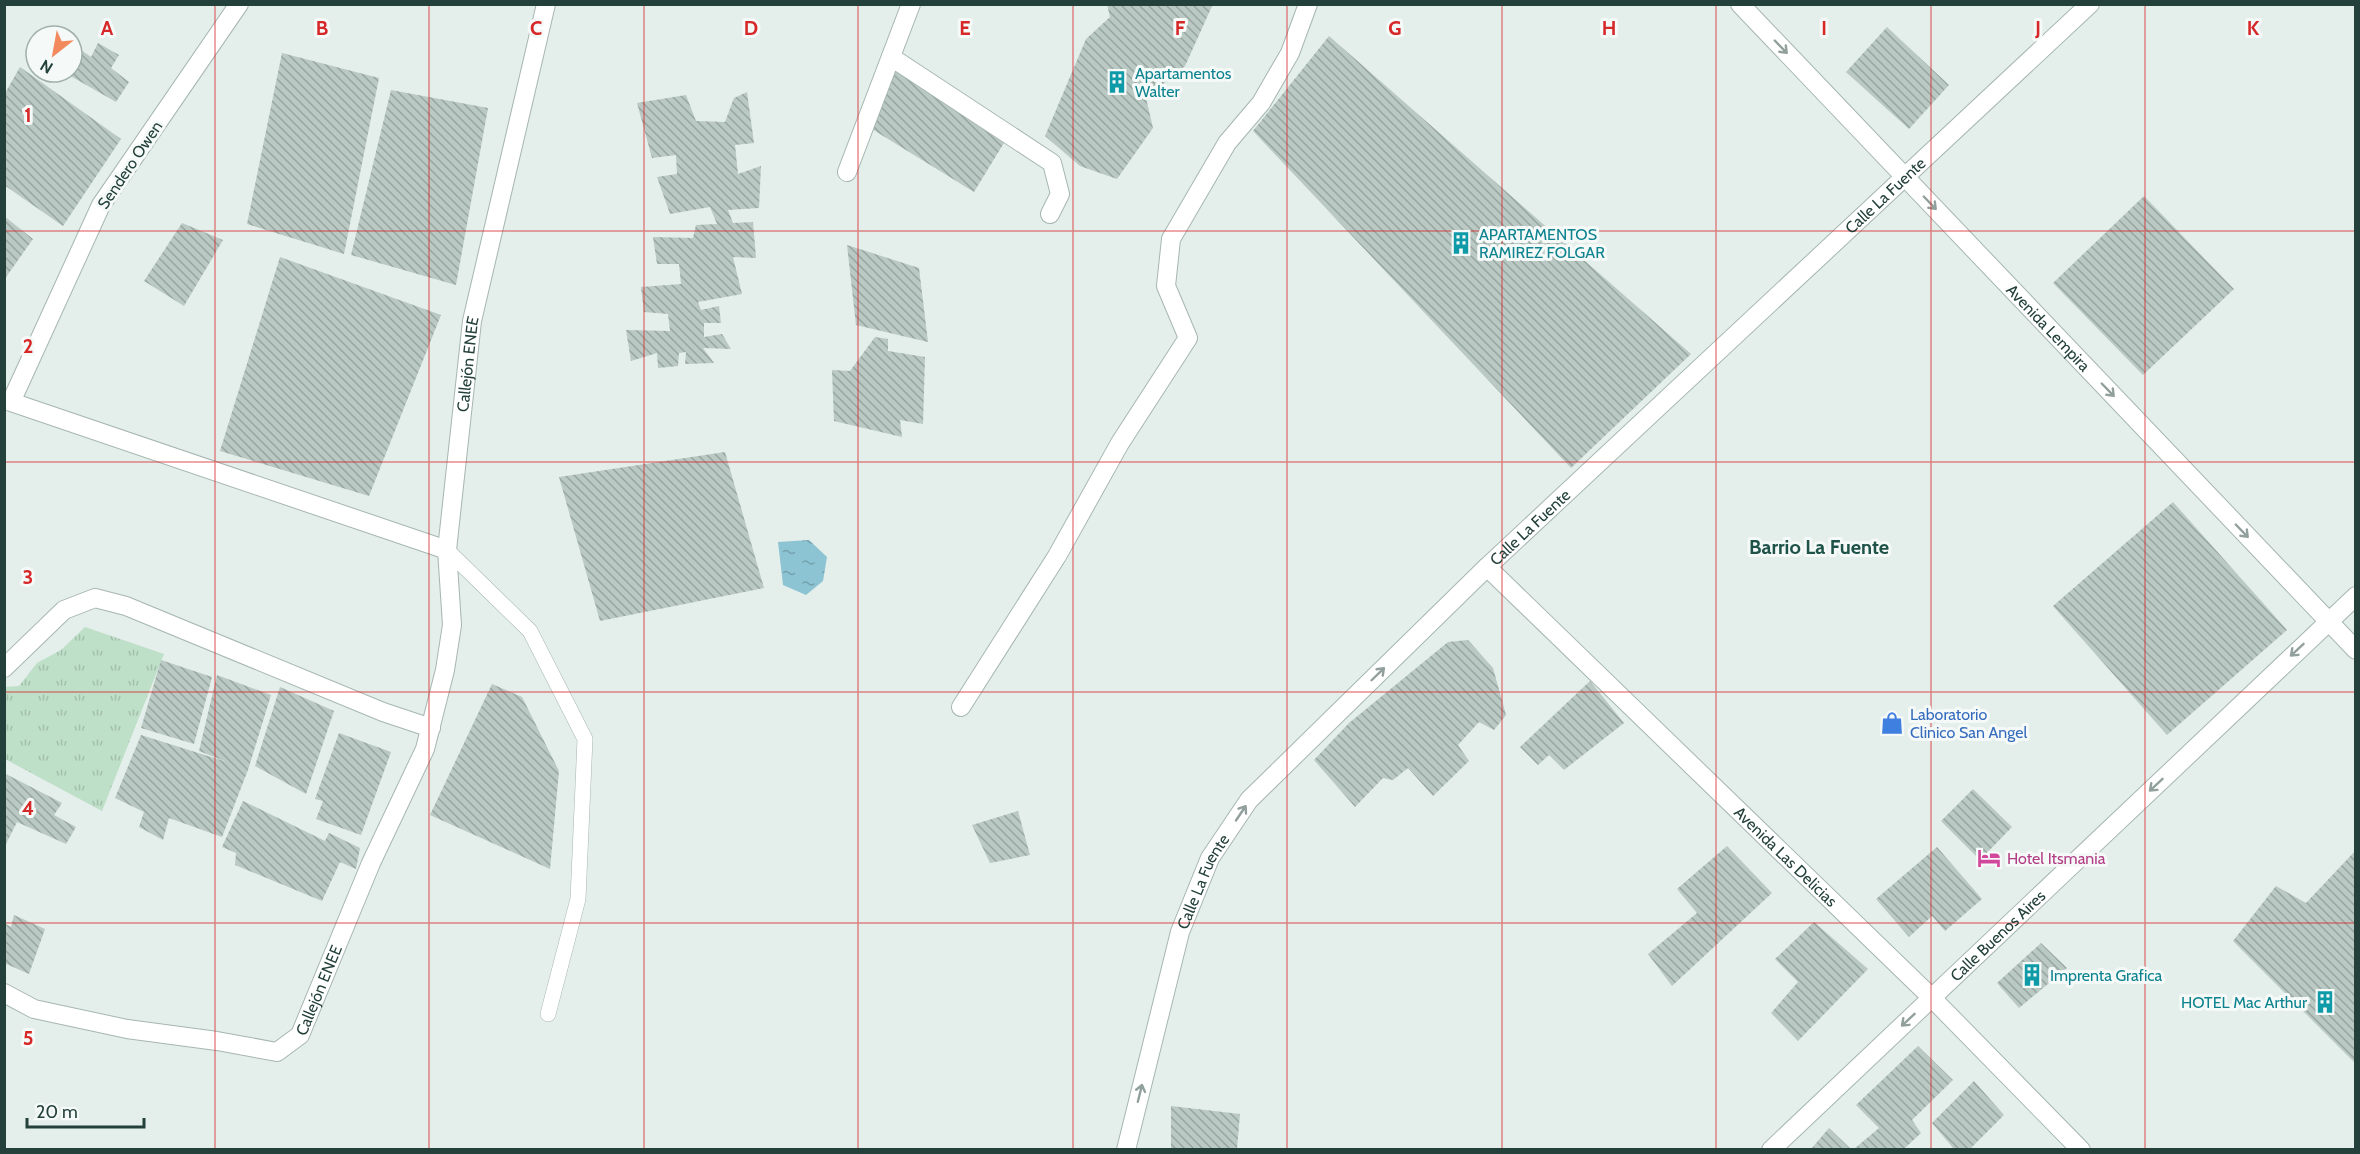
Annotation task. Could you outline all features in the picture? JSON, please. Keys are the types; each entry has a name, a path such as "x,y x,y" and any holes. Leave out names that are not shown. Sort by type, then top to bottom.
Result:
{"street":[{"name":"Sendero Owen","path":"239,4 101,205 11,402 447,550"},
{"name":"Callejón ENEE","path":"4,993 34,1009 127,1029 277,1052 300,1035 371,863 425,749 445,670 452,625 447,550 472,321 546,4"},
{"path":"847,172 911,4"},
{"path":"961,707 1057,556 1120,443 1188,338 1166,286 1171,239 1227,143 1261,103 1284,63 1308,4"},
{"name":"Avenida Lempira","path":"1740,4 2355,650"},
{"name":"Calle La Fuente","path":"1126,1149 1180,932 1210,858 1249,800 1487,567 2090,4"},
{"path":"891,57 1052,163 1060,194 1050,214"},
{"name":"Avenida Las Delicias","path":"1487,567 1931,997 2081,1149"},
{"name":"Calle Buenos Aires","path":"1771,1149 2355,596"},
{"path":"4,668 64,610 95,598 126,606 383,712 431,728"}],"lane":[{"path":"447,550 530,631 585,739 578,899 548,1014"}],"green space":[{"path":"85,627 164,654 102,811 5,759 5,687 19,686 37,663 61,650"}],"water":[{"path":"809,540 827,557 823,581 806,595 783,585 778,542"}],"building":[{"name":"Apartamentos Walter","path":"1107,4 1213,4 1185,66 1146,98 1153,128 1117,179 1080,166 1045,136 1086,39 1110,17"},
{"path":"1887,27 1949,85 1909,129 1846,72"},
{"name":"APARTAMENTOS RAMIREZ FOLGAR","path":"1329,36 1691,354 1571,468 1253,131"},
{"path":"98,43 119,55 111,68 129,82 116,102 84,84 84,52 91,57"},
{"path":"282,53 379,78 344,254 247,224"},
{"path":"892,63 1007,138 974,192 867,126"},
{"path":"20,67 24,70 24,84 44,84 121,139 63,226 4,185 4,95"},
{"path":"391,90 488,108 456,285 351,255"},
{"path":"747,92 754,143 735,145 738,174 761,166 759,208 728,210 733,223 753,222 756,258 733,257 742,294 698,302 701,310 719,306 721,323 704,323 704,337 722,334 731,349 703,348 714,363 685,364 686,352 679,353 678,366 658,368 657,353 631,361 626,330 670,331 668,314 644,312 641,287 681,284 679,264 657,264 653,237 693,238 696,225 717,224 710,207 670,214 657,177 677,174 676,155 652,158 637,103 686,95 696,121 725,122 734,98"},
{"path":"2144,196 2234,289 2143,375 2053,283"},
{"path":"4,216 33,239 4,280"},
{"path":"182,223 223,240 184,306 144,281"},
{"path":"847,245 919,268 928,342 856,325"},
{"path":"280,257 441,315 369,496 220,451"},
{"path":"875,337 888,339 888,351 925,357 923,424 900,420 902,437 834,421 832,370 850,371"},
{"path":"725,452 764,588 600,621 559,477"},
{"path":"2173,502 2287,630 2167,735 2053,606"},
{"path":"1468,640 1493,668 1506,715 1494,730 1479,722 1458,745 1469,761 1433,796 1408,768 1393,780 1383,778 1355,807 1314,760 1349,723 1448,642"},
{"path":"161,660 212,677 194,744 141,728"},
{"path":"217,675 271,695 248,770 222,837 169,818 163,840 139,827 144,812 115,798 141,735 227,762 199,751"},
{"path":"1590,681 1624,723 1564,770 1549,755 1538,765 1520,747"},
{"path":"492,684 522,697 559,771 550,869 430,815"},
{"path":"280,687 334,711 306,794 255,766"},
{"path":"339,733 391,752 361,835 316,819 323,801 315,799"},
{"path":"4,773 62,803 54,815 76,827 66,844 17,822 4,848"},
{"path":"1973,789 2012,827 1980,860 1941,821"},
{"path":"243,801 325,841 329,833 360,848 356,869 340,862 322,901 235,865 236,853 222,847"},
{"path":"1018,811 1030,855 990,863 972,825"},
{"path":"1727,846 1772,893 1672,986 1648,954 1697,913 1677,889"},
{"path":"1937,847 1982,899 1945,931 1932,916 1909,937 1876,899"},
{"name":"HOTEL Mac Arthur","path":"2355,851 2355,1063 2233,941 2276,886 2306,903"},
{"path":"14,915 45,929 29,974 4,963 4,923 11,927"},
{"path":"1814,922 1868,969 1798,1041 1771,1013 1798,982 1775,959"},
{"name":"Imprenta Grafica","path":"2041,943 2067,968 2019,1008 1997,983"},
{"path":"1918,1046 1953,1080 1912,1120 1921,1133 1904,1149 1854,1149 1879,1128 1856,1105"},
{"path":"1974,1081 2004,1115 1970,1149 1954,1149 1932,1123"},
{"path":"1171,1106 1240,1114 1237,1149 1171,1149"},
{"path":"1829,1128 1851,1149 1811,1149"}],"place":[{"name":"Apartamentos Walter","path":"1117,82"},
{"name":"APARTAMENTOS RAMIREZ FOLGAR","path":"1461,243"},
{"name":"Laboratorio Clinico San Angel","path":"1892,723"},
{"name":"Hotel Itsmania","path":"1989,858"},
{"name":"Imprenta Grafica","path":"2032,975"},
{"name":"HOTEL Mac Arthur","path":"2325,1002"}],"district":[{"name":"Barrio La Fuente","path":"1819,547"}]}
